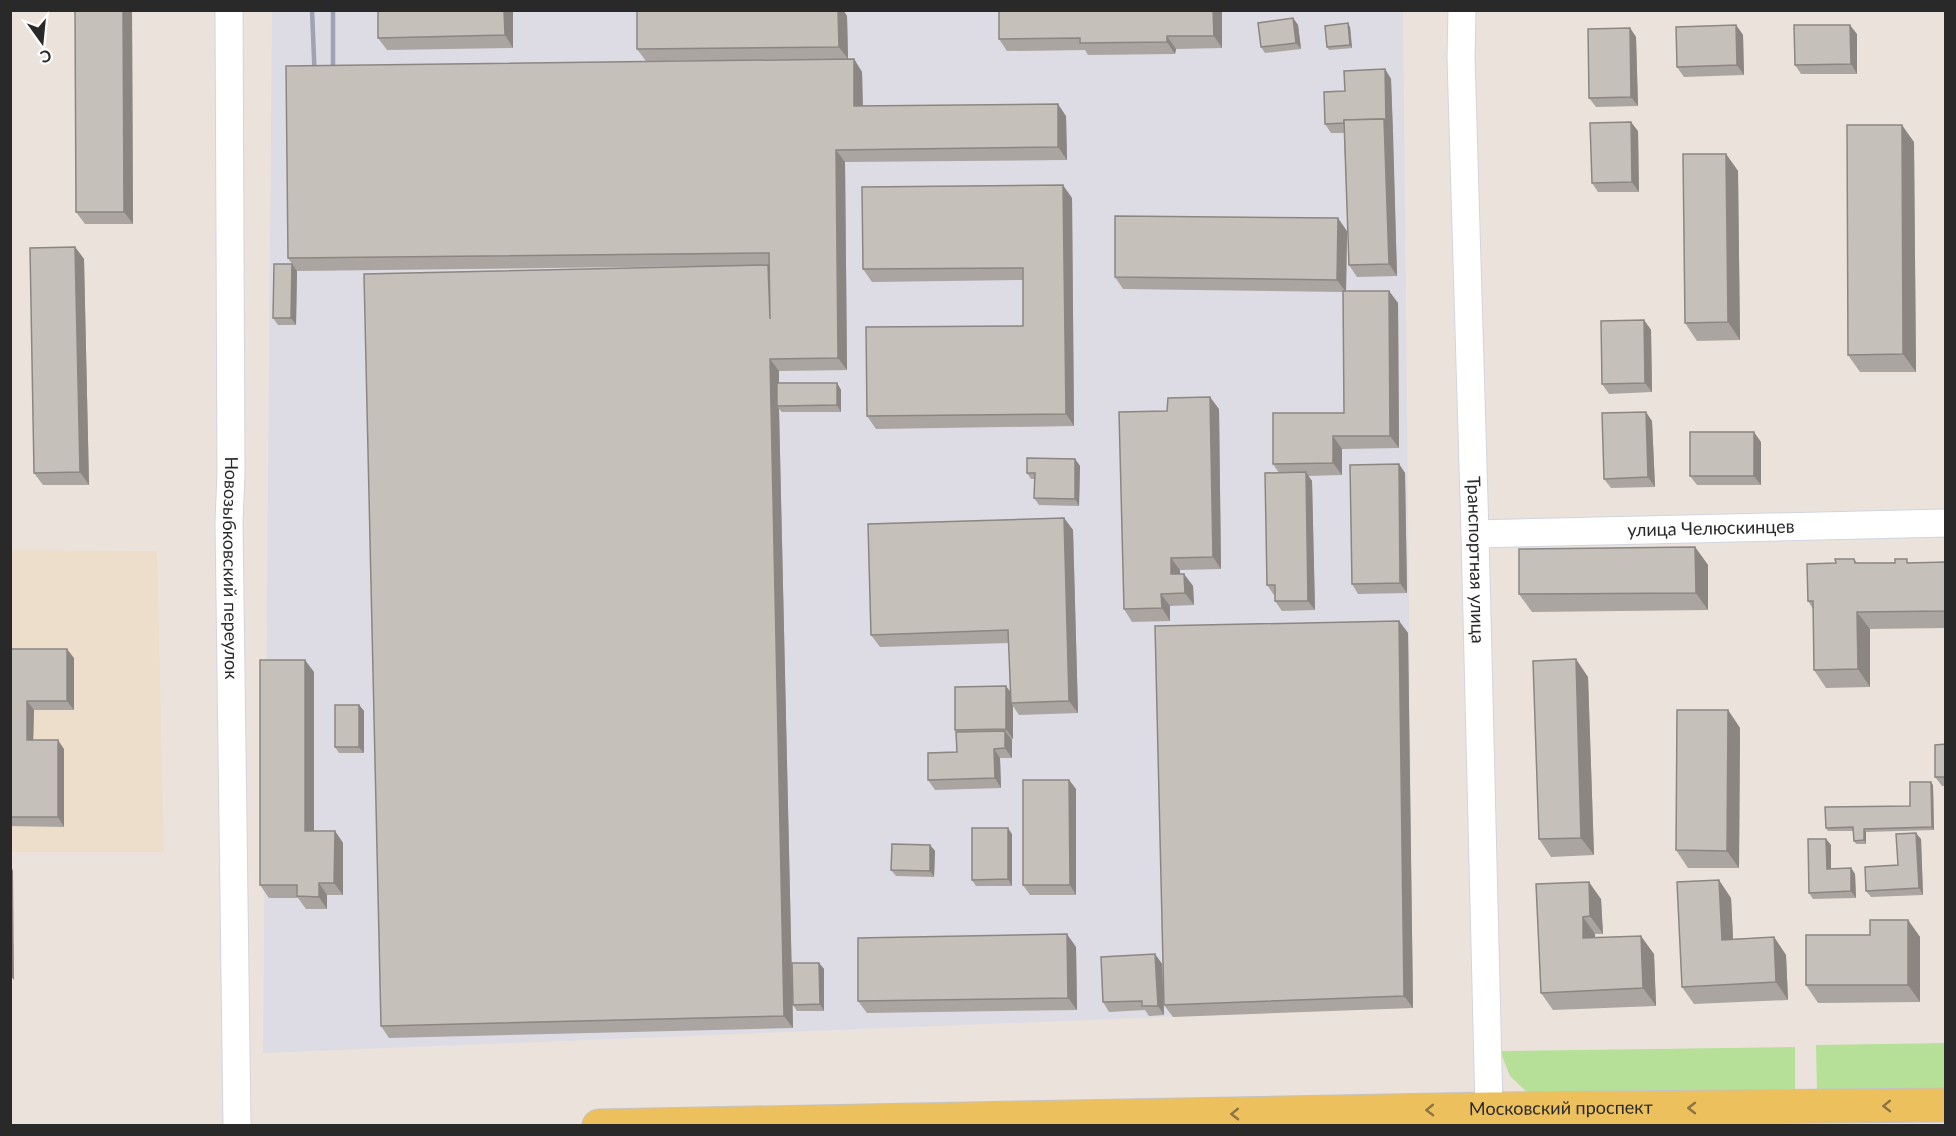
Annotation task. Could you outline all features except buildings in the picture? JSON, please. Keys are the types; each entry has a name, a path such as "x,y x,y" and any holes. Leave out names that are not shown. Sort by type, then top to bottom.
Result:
{"main road":[{"name":"Московский проспект","path":"599,1125 1489,1117 1946,1105"}],"street":[{"name":"Новозыбковский переулок","path":"229,10 230,522 237,1125"},
{"name":"Транспортная улица","path":"1462,10 1461,57 1489,1117"},
{"name":"улица Челюскинцев","path":"1475,534 1946,523"}],"shaded area":[{"path":"272,11 1403,11 1413,1007 263,1053"},
{"path":"11,550 157,551 164,852 11,852"}],"green space":[{"path":"1945,1043 1945,1089 1817,1091 1816,1045"},
{"path":"1795,1047 1795,1091 1531,1096 1510,1076 1500,1051"}],"railway":[{"path":"312,10 315,82"},
{"path":"333,10 333,79"}]}
